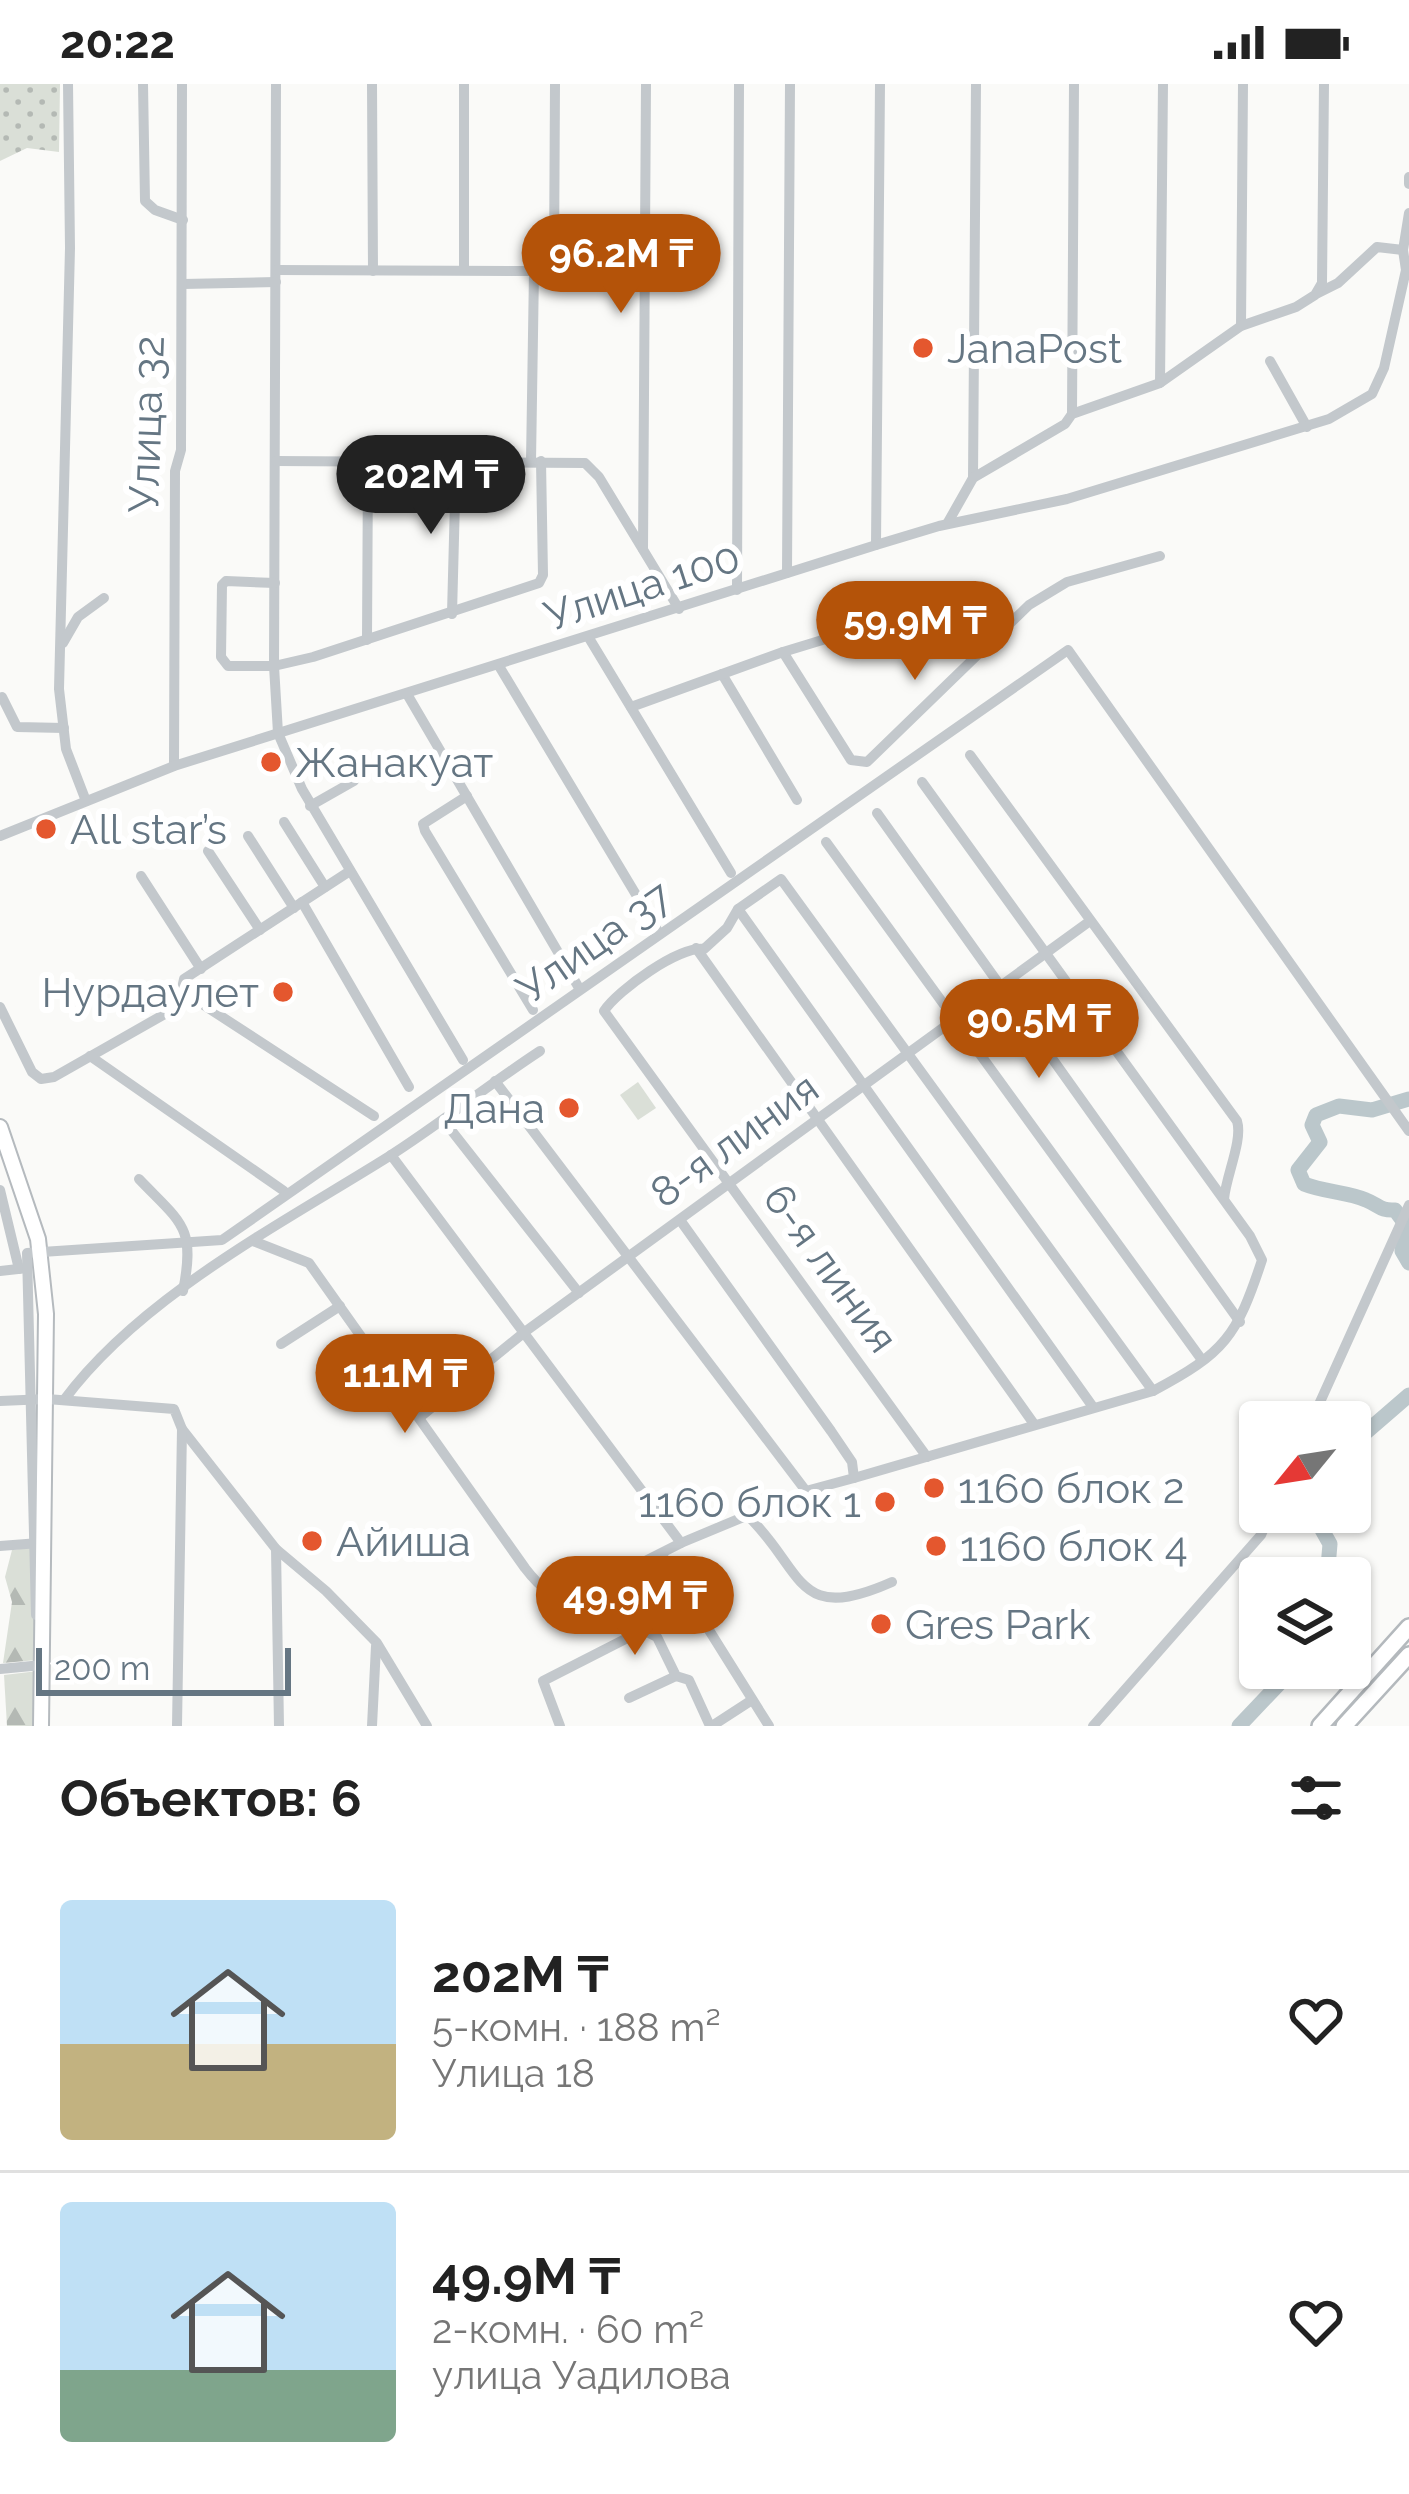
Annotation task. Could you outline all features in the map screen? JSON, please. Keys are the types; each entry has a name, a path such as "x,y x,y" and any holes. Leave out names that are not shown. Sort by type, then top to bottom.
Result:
{"highway":[{"path":"1320,1726 1409,1627"},
{"path":"1344,1726 1409,1655"}],"main road":[{"path":"0,1127 38,1239 41,1267 47,1399 40,1726"}],"street":[{"path":"68,84 70,248 59,657 64,728 74,776 86,801"},
{"path":"142,84 145,201 183,220"},
{"name":"Улица 32","path":"174,766 182,84"},
{"path":"276,84 274,667 278,733 310,806 463,1060"},
{"path":"372,84 373,271"},
{"path":"464,84 464,270"},
{"path":"183,284 373,271 545,269 554,261 555,84"},
{"path":"643,549 646,84"},
{"path":"737,590 739,84"},
{"path":"787,573 790,84"},
{"path":"876,545 880,84"},
{"path":"947,524 973,478 976,84"},
{"path":"973,478 1065,424 1072,414 1074,84"},
{"path":"1160,383 1163,84"},
{"path":"1241,326 1243,84"},
{"path":"1316,295 1322,283 1324,84"},
{"path":"1072,414 1160,383 1241,326 1296,307 1338,283 1376,247 1403,250 1409,213"},
{"name":"Улица 100","path":"0,836 174,766 876,545 947,524 1067,499 1329,419 1372,394 1384,368 1406,270 1403,250"},
{"path":"275,583 226,581 222,585 221,657 228,666 274,667 452,614 542,581 534,271"},
{"path":"1270,361 1307,427"},
{"path":"276,460 574,461 592,468 679,609"},
{"path":"367,640 368,462"},
{"path":"452,614 456,462"},
{"path":"783,652 851,760 867,762 1029,605 1067,582 1160,556"},
{"path":"59,657 78,617 104,598"},
{"path":"631,706 783,652 969,598 980,605 995,637"},
{"path":"589,638 731,873"},
{"name":"Улица 37","path":"40,1726 27,1252 221,1240 1068,650 1409,1131"},
{"path":"499,666 659,933"},
{"path":"722,674 797,800"},
{"path":"407,694 579,988"},
{"path":"1,696 17,727 64,728"},
{"path":"970,754 1240,1127 1224,1199"},
{"path":"310,806 355,781"},
{"path":"254,1241 309,1263 532,1578 549,1594 561,1596 578,1595 681,1543 806,1491 1153,1391 1202,1360 1223,1345 1240,1322 1262,1260 1224,1199 922,782"},
{"path":"467,796 423,824 533,1010"},
{"path":"877,813 1240,1322"},
{"path":"284,822 325,887"},
{"path":"248,836 298,905 410,1087"},
{"path":"826,842 1202,1360"},
{"path":"208,851 260,930"},
{"path":"179,1003 182,982 350,871"},
{"path":"141,876 201,969"},
{"name":"6-я линия","path":"907,1055 782,879 738,908 704,950 696,948 646,975 613,999 604,1012 927,1457"},
{"path":"738,908 1094,1407"},
{"name":"8-я линия","path":"420,1417 526,1331 1090,921"},
{"path":"696,948 1034,1424"},
{"path":"0,1007 32,1072 41,1079 90,1057 179,1003 197,1000 374,1116"},
{"path":"64,1400 89,1366 130,1328 540,1052"},
{"path":"907,1055 1153,1391"},
{"path":"90,1057 284,1191"},
{"path":"495,1081 806,1491"},
{"path":"443,1121 579,1294"},
{"path":"391,1155 681,1543"},
{"path":"139,1179 182,1224 188,1238 183,1291"},
{"path":"0,1190 19,1269"},
{"path":"1321,1401 1409,1205"},
{"path":"680,1220 831,1431 851,1462 854,1478"},
{"path":"0,1271 41,1267"},
{"path":"281,1344 340,1306"},
{"path":"0,1401 47,1399 174,1409 182,1429 276,1549 377,1643 427,1726"},
{"path":"177,1726 182,1429"},
{"path":"749,1517 812,1594 832,1599 858,1597 892,1582"},
{"path":"1093,1726 1262,1533"},
{"path":"0,1546 42,1542"},
{"path":"276,1549 279,1726"},
{"path":"662,1555 769,1726"},
{"path":"560,1726 543,1681 636,1632 657,1637 676,1676"},
{"path":"372,1726 377,1643"},
{"path":"0,1669 42,1665"},
{"path":"629,1698 676,1676 689,1680 711,1726 752,1700"}],"green space":[{"path":"0,84 60,84 59,152 27,148 0,161"},
{"path":"638,1082 656,1108 638,1120 620,1095"},
{"path":"34,1547 37,1660 3,1663 12,1602 5,1577 12,1550"},
{"path":"38,1671 38,1726 7,1726 4,1675"}],"waterway":[{"path":"1409,1099 1372,1110 1339,1106 1316,1115 1312,1125 1320,1142 1298,1170 1304,1184 1395,1210 1406,1225 1402,1251 1409,1263"},
{"path":"1371,1428 1409,1395"},
{"path":"1324,1533 1330,1544 1329,1557"},
{"path":"1239,1726 1274,1689"}],"place":[{"name":"JanaPost","path":"923,348"},
{"name":"Жанакуат","path":"271,762"},
{"name":"All star’s","path":"46,829"},
{"name":"Нурдаулет","path":"283,992"},
{"name":"Дана","path":"569,1108"},
{"name":"1160 блок 2","path":"934,1488"},
{"name":"1160 блок 1","path":"885,1502"},
{"name":"Айиша","path":"312,1541"},
{"name":"1160 блок 4","path":"936,1546"},
{"name":"Gres Park","path":"881,1624"}]}
